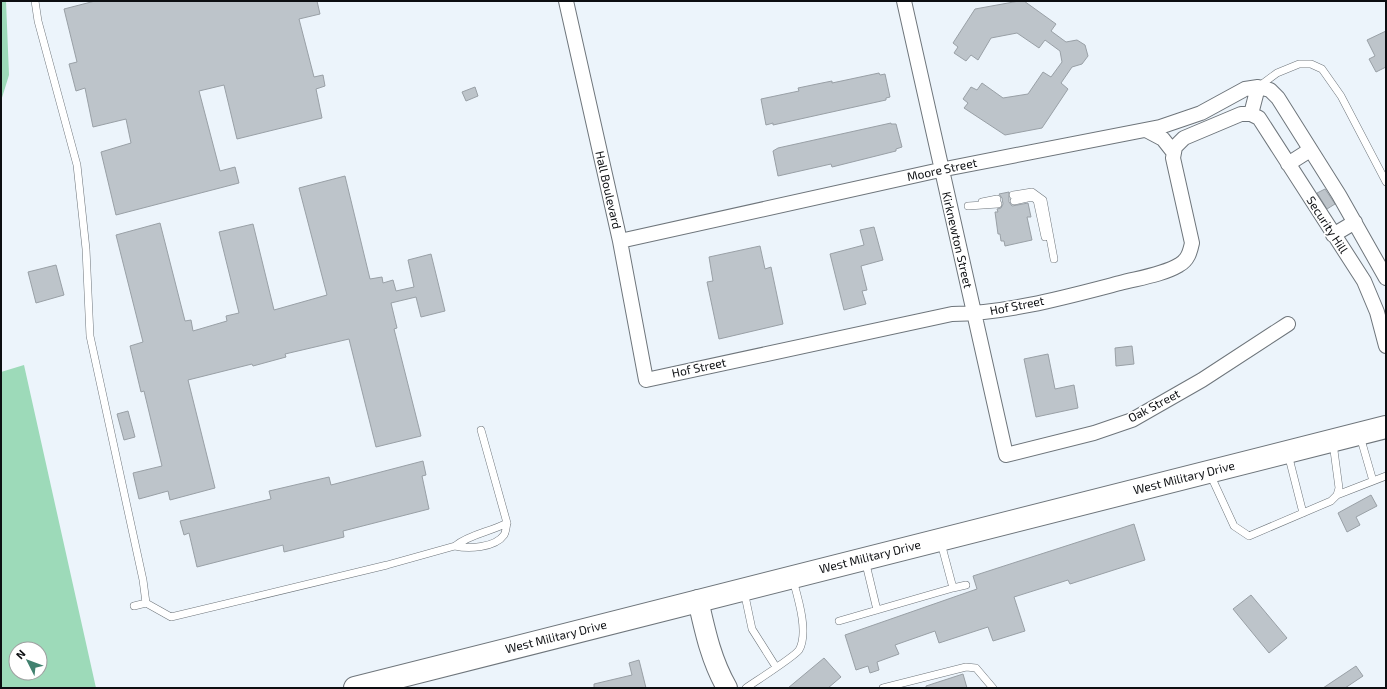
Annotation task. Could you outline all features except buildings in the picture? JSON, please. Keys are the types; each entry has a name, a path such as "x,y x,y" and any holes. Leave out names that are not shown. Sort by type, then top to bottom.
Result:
{"main road":[{"name":"West Military Drive","path":"366,687 792,576 1386,427"}],"street":[{"name":"Hall Boulevard","path":"566,1 620,241 646,380"},
{"name":"Kirknewton Street","path":"904,1 940,170 1006,455"},
{"name":"Moore Street","path":"620,241 940,170 1146,130 1200,113 1245,89 1258,87"},
{"path":"1174,153 1175,147 1184,138 1241,114 1251,114 1258,87"},
{"name":"Security Hill","path":"1258,87 1270,90 1278,98 1354,222 1386,278"},
{"name":"Security Hill","path":"1251,114 1259,118 1364,281 1377,312 1386,346"},
{"path":"1146,130 1163,139 1174,153"},
{"path":"1288,164 1310,150"},
{"name":"Hof Street","path":"646,380 952,314 988,313 1079,294 1165,271 1180,265 1189,256 1192,243 1173,160 1174,153"},
{"path":"1333,235 1354,222"},
{"name":"Oak Street","path":"1006,455 1094,433 1132,420 1202,380 1288,324"},
{"path":"698,600 708,645 718,674 727,688"}],"lane":[{"path":"35,1 38,21 77,165 86,249 90,336 143,580 146,603"},
{"path":"1258,87 1277,74 1299,64 1311,64 1322,69 1341,96 1386,182"},
{"path":"1013,198 1032,197 1036,200 1052,260"},
{"path":"968,206 998,201"},
{"path":"455,546 463,548 495,543 505,533 507,523 481,430"},
{"path":"1360,434 1373,481"},
{"path":"1333,441 1339,488 1337,496"},
{"path":"1287,452 1303,513"},
{"path":"1209,472 1234,526 1249,536 1331,501 1337,496 1386,476"},
{"path":"134,606 146,603 171,617 387,565 455,546 461,541 495,529 507,523"},
{"path":"940,539 953,588"},
{"path":"864,558 877,610"},
{"path":"746,688 798,650 802,639 802,615 792,576"},
{"path":"839,621 966,585"},
{"path":"744,589 752,629 776,667"},
{"path":"883,688 966,667 976,668 993,688"}],"green space":[{"path":"1,1 6,1 9,75 1,101"},
{"path":"24,365 96,688 1,688 1,372"}]}
